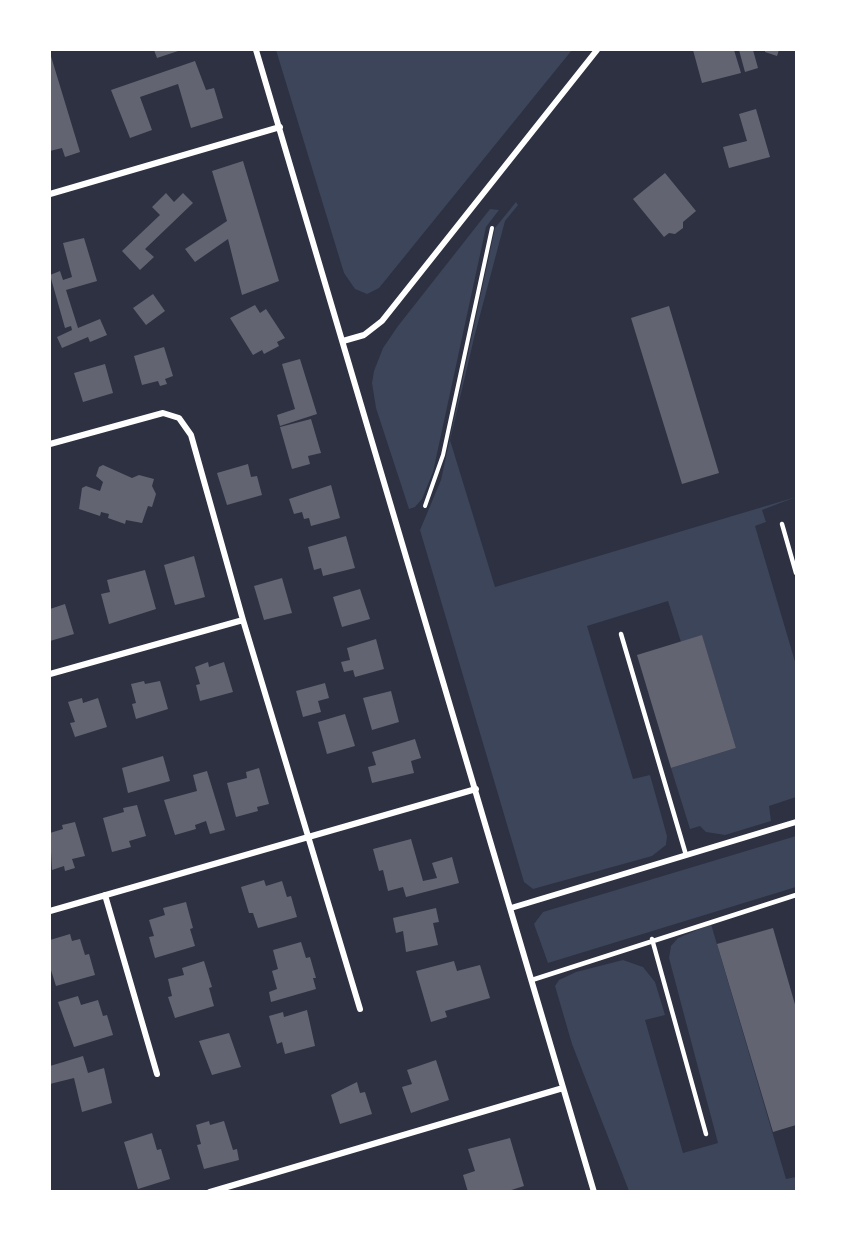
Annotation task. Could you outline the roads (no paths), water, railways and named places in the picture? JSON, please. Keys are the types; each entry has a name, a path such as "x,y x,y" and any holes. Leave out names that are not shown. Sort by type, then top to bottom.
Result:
{"street":[{"path":"256,50 594,1191"},
{"path":"343,341 364,335 382,321 597,50"},
{"path":"50,194 280,127"},
{"path":"50,444 163,413 179,418 191,435 243,620 360,1009"},
{"path":"50,674 243,620"},
{"path":"50,911 476,789"},
{"path":"511,908 796,822"},
{"path":"105,895 157,1074"},
{"path":"210,1191 563,1088"}],"lane":[{"path":"782,524 796,571"},
{"path":"621,634 686,855"},
{"path":"532,980 652,939 796,895"},
{"path":"652,939 706,1134"}]}
